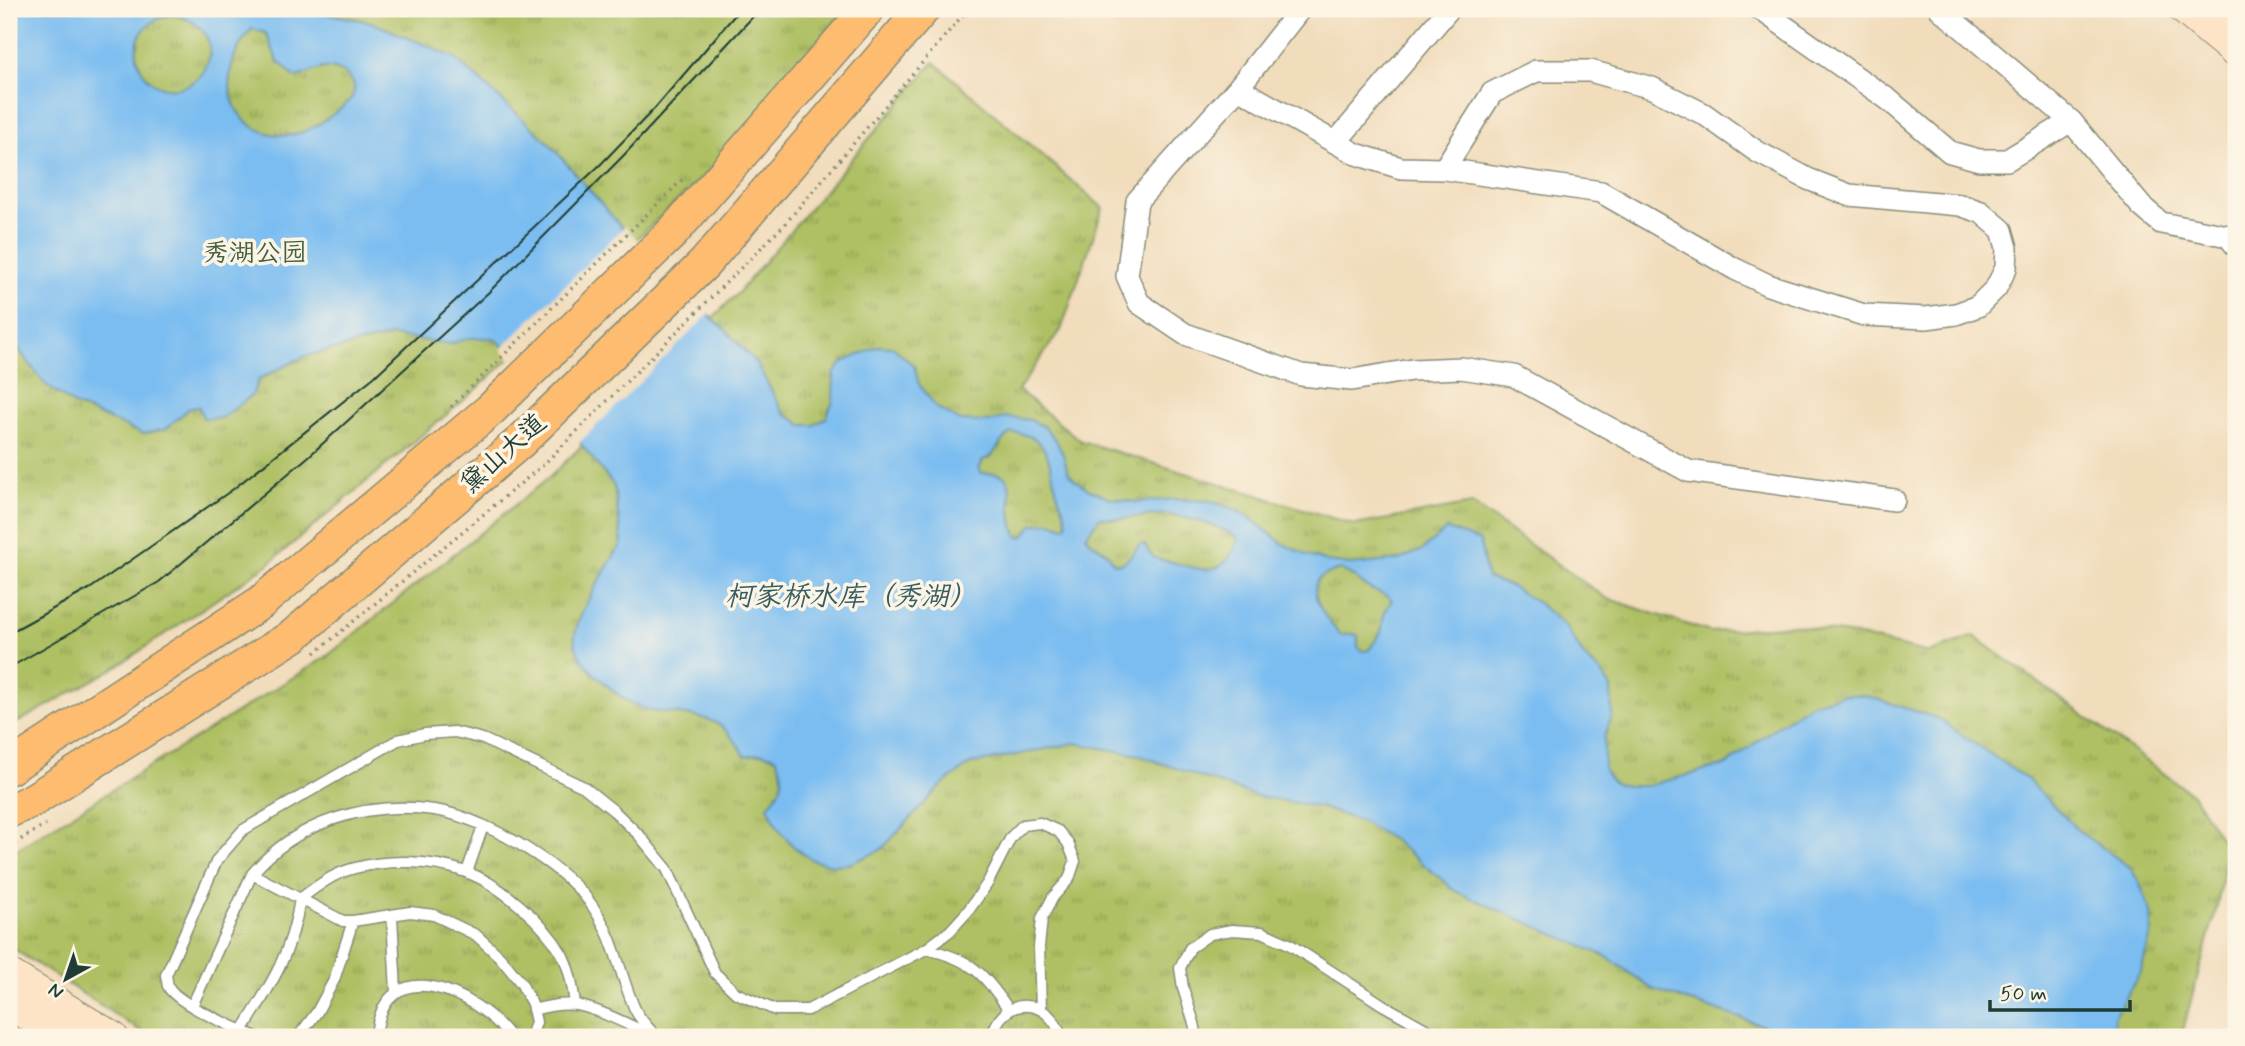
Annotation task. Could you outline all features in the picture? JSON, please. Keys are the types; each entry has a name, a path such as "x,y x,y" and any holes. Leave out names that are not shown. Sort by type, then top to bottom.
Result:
{"main road":[{"name":"黛山大道","path":"9,768 260,603 480,400 661,222 868,9"},
{"name":"黛山大道","path":"9,811 33,800 293,636 531,454 715,274 923,9"},
{"path":"2183,9 2236,53"},
{"path":"2222,9 2236,21"},
{"path":"9,974 113,1037"},
{"path":"9,1004 63,1037"}],"street":[{"path":"1300,9 1238,88 1137,201 1127,276 1139,303 1185,334 1301,375 1352,380 1412,370 1461,368 1514,376 1688,471 1894,500"},
{"path":"1336,142 1449,9"},
{"path":"1760,9 1889,100 1950,152 1979,160 2007,160 2071,121"},
{"path":"1940,9 2071,121 2141,206 2161,223 2233,236"},
{"path":"1238,88 1356,154 1401,169 1444,169 1601,192 1768,285 1864,315 1926,318 1956,314 1978,306 1996,288 2006,268 2007,248 2001,230 1981,212 1960,205 1849,195 1808,179 1756,151 1704,114 1652,88 1590,71 1536,71 1492,93 1444,169"}],"lane":[{"path":"256,1037 179,998 169,988 166,975 217,860 243,830 398,740 445,732 484,739 584,787 614,811 639,835 667,869 715,973 736,993 775,1010 808,1010 926,949 950,931 968,911 987,884 1011,837 1023,825 1041,823 1058,831 1068,843 1075,861 1069,879 1053,897 1042,918 1039,947 1041,1009"},
{"path":"192,1006 252,874 267,856 314,825 349,814 388,807 437,810 483,826 519,843 551,864 588,900 612,941 635,1010 656,1037"},
{"path":"467,872 483,826"},
{"path":"242,1031 269,989 286,954 296,926 300,899 326,880 354,868 389,862 431,864 467,872 510,896 540,924 562,954 572,984 575,1005"},
{"path":"252,874 343,921 410,912 433,915 476,935 500,957 520,983 536,1022 531,1037"},
{"path":"392,916 396,992"},
{"path":"298,1037 317,1012 334,980 353,921"},
{"path":"1197,1037 1180,968 1191,948 1200,941 1210,934 1232,930 1262,932 1289,944 1383,1005 1440,1037"},
{"path":"926,949 950,954 981,974 1009,1010"},
{"path":"376,1037 377,1021 383,1006 396,992 412,987 432,986 455,992 479,1007 501,1024 510,1037"},
{"path":"533,1010 554,1005 575,1005 656,1037"},
{"path":"992,1037 994,1026 1000,1017 1019,1006 1031,1006 1051,1016 1061,1037"}],"path":[{"path":"531,454 715,274 784,225 968,9"},
{"path":"451,407 480,400 661,222"}],"green space":[{"name":"秀湖公园","path":"9,9 846,9 723,158 477,389 266,566 113,669 9,727"},
{"path":"934,62 1103,208 1061,330 1018,390 1081,441 1355,525 1472,504 1606,598 1710,632 1792,625 1854,635 1929,653 1974,636 2192,794 2227,848 2217,906 2181,1037 150,1037 9,946 9,854 326,657 550,477 738,293"}],"water":[{"name":"柯家桥水库（秀湖）","path":"9,9 158,9 175,14 192,9 304,9 371,22 454,57 549,143 662,274 726,330 757,364 783,412 802,425 814,425 826,418 833,401 834,374 843,362 878,346 893,347 914,366 919,384 936,407 960,421 989,422 1005,417 1031,420 1045,427 1056,440 1068,472 1074,479 1090,490 1111,498 1135,502 1175,499 1211,501 1248,516 1283,544 1309,556 1351,565 1398,560 1421,551 1447,529 1480,541 1487,578 1512,587 1538,603 1565,626 1586,659 1602,673 1611,688 1612,716 1604,738 1604,770 1616,784 1646,786 1726,765 1812,703 1842,695 1864,695 1937,718 2027,779 2081,833 2130,867 2151,912 2152,931 2141,971 2114,1017 2114,1037 1789,1037 1767,1027 1652,989 1607,957 1457,892 1393,840 1362,822 1319,807 1255,796 1138,755 1075,743 971,764 943,784 881,850 849,864 833,865 812,860 794,847 778,828 768,806 782,783 781,770 775,757 763,753 745,756 723,727 707,719 650,711 632,704 592,672 582,659 575,644 579,622 592,593 622,543 614,486 494,338 470,338 449,344 392,336 306,356 259,379 252,395 222,418 203,418 199,407 188,409 166,429 143,434 74,405 45,384 9,337","holes":["170,15 179,16 201,29 206,36 210,52 205,69 197,79 174,88 159,86 147,77 139,65 137,50 140,36 151,23","252,29 266,33 277,60 295,77 326,68 345,74 354,86 352,97 343,107 300,133 270,134 253,127 235,106 230,88 233,61","1011,433 1024,435 1041,444 1046,452 1065,515 1067,524 1064,527 1051,522 1032,525 1024,536 1019,537 1012,523 1008,482 1002,475 982,473 979,469 983,460 992,456","1165,514 1203,522 1239,538 1228,559 1215,568 1198,569 1157,559 1144,544 1140,544 1123,563 1116,564 1086,536 1100,517 1115,519","1340,570 1392,600 1384,614 1381,632 1369,650 1363,651 1358,647 1358,636 1355,634 1340,635 1326,616 1315,593 1319,579"]}],"pier":[{"path":"625,226 665,271 711,312 577,445 501,349"}],"tram line":[{"path":"9,633 91,588 232,490 374,377 600,165 655,108 740,9"},
{"path":"9,668 159,582 308,457 490,291 625,154 760,9"}]}
